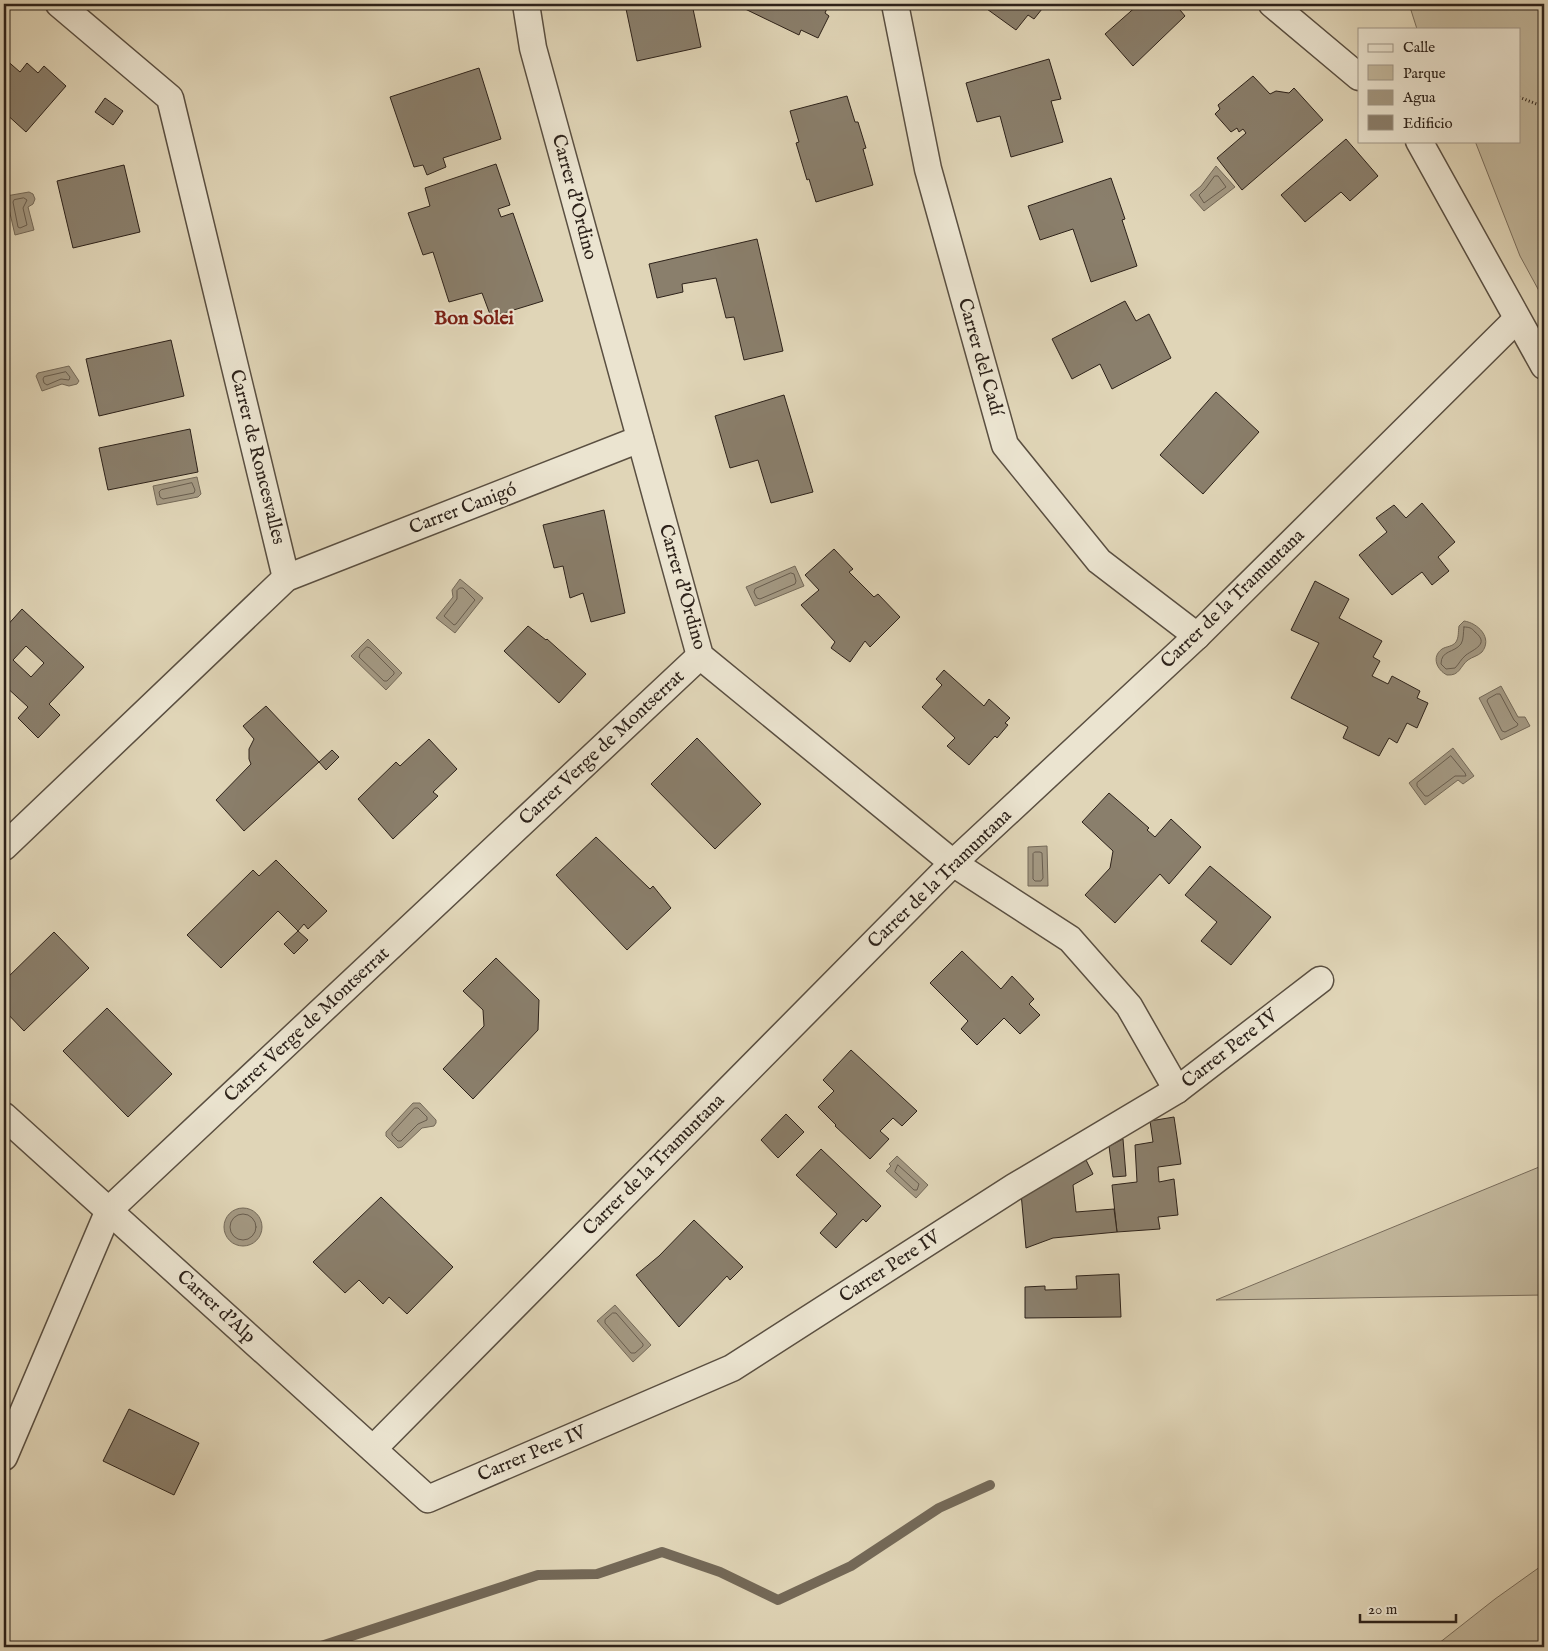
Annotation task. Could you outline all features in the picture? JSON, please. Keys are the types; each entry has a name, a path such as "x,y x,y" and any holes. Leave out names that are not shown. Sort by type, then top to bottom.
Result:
{"street":[{"name":"Carrer de Roncesvalles","path":"59,4 170,98 286,578"},
{"name":"Carrer d'Ordino","path":"526,4 533,48 700,656 953,863 1070,939 1129,1006 1177,1090"},
{"name":"Carrer del Cadí","path":"895,4 928,169 1005,445 1098,561 1197,636"},
{"path":"1272,4 1358,76"},
{"path":"1420,142 1544,366"},
{"name":"Carrer de la Tramuntana","path":"373,1449 953,863 1197,636 1517,319"},
{"name":"Carrer Canigó","path":"286,578 640,439"},
{"path":"4,847 286,578"},
{"name":"Carrer Verge de Montserrat","path":"4,1457 109,1210 700,656"},
{"name":"Carrer Pere IV","path":"428,1499 732,1368 1014,1187 1177,1090 1320,980"},
{"name":"Carrer d'Alp","path":"4,1116 428,1499"}],"path":[{"path":"1520,97 1544,107"}],"green space":[{"path":"1409,4 1544,4 1544,300 1520,256 1475,142 1520,142 1520,28 1417,28"},
{"path":"1544,1165 1544,1295 1216,1300"},
{"path":"1544,1564 1544,1647 1434,1647 1495,1599"}],"water":[{"path":"1216,166 1235,187 1204,211 1190,195 1201,186"},
{"path":"29,192 33,194 35,199 33,204 28,207 34,230 15,235 6,196"},
{"path":"69,366 79,381 77,384 69,386 62,384 42,391 36,376 38,373"},
{"path":"197,477 201,494 198,497 157,505 153,486"},
{"path":"795,566 804,586 755,606 746,587"},
{"path":"460,579 483,598 455,633 436,618 453,597 452,590"},
{"path":"1464,621 1479,628 1485,637 1485,647 1479,655 1465,662 1455,674 1447,675 1440,670 1436,659 1442,649 1456,642 1459,626"},
{"path":"368,639 402,673 386,690 351,656"},
{"path":"1501,686 1518,717 1525,717 1530,726 1501,740 1479,698"},
{"path":"1453,748 1474,776 1463,784 1458,780 1425,805 1409,783"},
{"path":"1047,846 1048,886 1028,886 1028,847"},
{"path":"413,1103 420,1103 436,1120 436,1123 434,1126 422,1128 402,1147 398,1148 386,1136 386,1132"},
{"path":"897,1156 928,1185 916,1198 886,1171 891,1166 889,1164"},
{"path":"243,1208 256,1214 262,1227 256,1240 243,1246 230,1240 224,1227 230,1214"},
{"path":"615,1305 651,1345 633,1362 597,1321"}],"building":[{"path":"625,4 692,4 701,47 637,61"},
{"path":"745,4 829,4 825,13 829,16 818,38 801,30 799,35 743,8"},
{"path":"980,4 1046,4 1034,19 1028,15 1016,30"},
{"path":"1139,4 1175,4 1185,16 1133,66 1105,34"},
{"path":"4,58 20,72 27,63 38,73 44,66 66,86 26,132 4,112"},
{"path":"1049,59 1061,99 1051,101 1063,142 1011,157 1000,116 977,122 966,83"},
{"path":"479,68 501,139 443,158 446,167 427,175 423,165 414,167 390,97"},
{"path":"1253,76 1270,94 1276,91 1289,93 1294,88 1323,120 1242,190 1217,158 1246,133 1243,129 1239,132 1237,128 1231,132 1215,114 1220,109 1218,105"},
{"path":"847,96 866,148 863,149 873,185 816,202 796,143 799,142 790,111"},
{"path":"105,98 123,111 113,125 95,112"},
{"path":"1346,139 1378,176 1350,201 1341,192 1305,222 1281,195"},
{"path":"496,164 510,205 498,209 501,217 513,213 543,301 491,317 482,293 449,302 433,252 423,255 408,213 430,206 425,188"},
{"path":"124,165 140,232 73,248 57,181"},
{"path":"1111,178 1125,219 1122,220 1137,266 1091,282 1073,229 1040,240 1028,206"},
{"path":"757,239 783,351 744,360 734,317 726,318 716,278 682,284 683,292 657,298 649,264"},
{"path":"1125,301 1136,321 1149,314 1171,358 1112,389 1100,364 1072,379 1052,339"},
{"path":"171,340 184,396 99,416 86,359"},
{"path":"1216,392 1259,432 1203,494 1160,455"},
{"path":"784,395 813,492 771,503 758,460 730,468 715,416"},
{"path":"190,429 198,472 108,490 99,448"},
{"path":"1422,503 1455,542 1438,557 1449,571 1432,585 1422,572 1392,595 1359,555 1387,532 1376,518 1394,505 1406,518"},
{"path":"604,510 625,613 591,622 583,593 570,598 563,566 554,568 543,525"},
{"path":"834,549 853,569 849,572 874,597 878,594 900,617 870,647 865,641 850,662 831,648 835,642 801,605 819,590 805,575"},
{"path":"1315,581 1349,599 1339,618 1382,641 1373,657 1380,661 1372,676 1388,684 1392,676 1420,691 1417,698 1428,703 1417,728 1407,723 1397,743 1389,738 1379,756 1343,738 1348,727 1291,698 1319,643 1291,630"},
{"path":"22,609 84,667 49,704 60,715 38,738 18,718 28,707 4,685 4,629","holes":["26,646 44,663 31,677 13,660"]},
{"path":"528,626 547,639 586,674 559,703 504,651"},
{"path":"944,670 984,706 989,699 1010,718 1005,723 1008,725 997,738 995,736 969,765 947,746 955,738 922,707 942,685 936,679"},
{"path":"266,706 319,762 244,831 216,800 251,764 249,749 254,739 243,726"},
{"path":"697,738 761,804 715,849 651,784"},
{"path":"429,739 457,769 433,792 438,796 393,839 358,799 396,762 400,766"},
{"path":"332,750 339,757 326,770 319,762"},
{"path":"1109,793 1149,828 1147,830 1155,837 1171,819 1201,847 1169,884 1160,874 1115,923 1085,895 1110,868 1113,851 1082,822"},
{"path":"596,837 650,889 653,886 671,908 627,950 556,875"},
{"path":"276,860 327,911 308,929 304,924 298,931 278,911 221,968 187,935 253,870 259,876"},
{"path":"1210,866 1271,917 1231,965 1201,941 1217,922 1185,895"},
{"path":"298,931 308,940 294,954 284,944"},
{"path":"54,932 89,968 24,1031 4,1010 4,981"},
{"path":"962,951 1001,989 1012,976 1034,999 1029,1004 1040,1015 1020,1034 1004,1018 977,1045 961,1029 968,1021 930,983"},
{"path":"496,958 539,1000 538,1030 473,1099 443,1069 484,1026 483,1010 463,991"},
{"path":"107,1008 172,1074 128,1117 63,1051"},
{"path":"851,1050 917,1111 902,1126 893,1118 880,1131 889,1139 870,1159 818,1107 834,1091 823,1080"},
{"path":"786,1114 804,1132 778,1158 761,1140"},
{"path":"1174,1117 1181,1164 1158,1167 1159,1182 1174,1179 1178,1215 1158,1217 1160,1229 1117,1232 1112,1185 1137,1182 1135,1145 1153,1142 1150,1121"},
{"path":"1123,1139 1126,1176 1113,1177 1109,1146"},
{"path":"821,1149 881,1206 866,1222 863,1219 836,1248 820,1233 837,1214 796,1175"},
{"path":"1086,1160 1093,1174 1073,1185 1076,1212 1114,1209 1117,1232 1053,1238 1026,1248 1021,1193 1046,1183 1047,1180"},
{"path":"381,1197 453,1267 407,1314 389,1297 383,1304 359,1280 345,1293 313,1262"},
{"path":"694,1220 743,1267 730,1280 727,1276 679,1327 636,1275 659,1256"},
{"path":"1119,1274 1121,1317 1025,1318 1025,1287 1045,1286 1045,1290 1077,1289 1076,1276"},
{"path":"129,1409 199,1443 174,1495 103,1461"}],"waterway":[{"path":"318,1647 538,1575 597,1574 662,1552 720,1572 778,1600 851,1566 939,1508 990,1485"},
{"path":"4,1647 9,1647"}],"district":[{"name":"Bon Solei","path":"474,318"}]}
